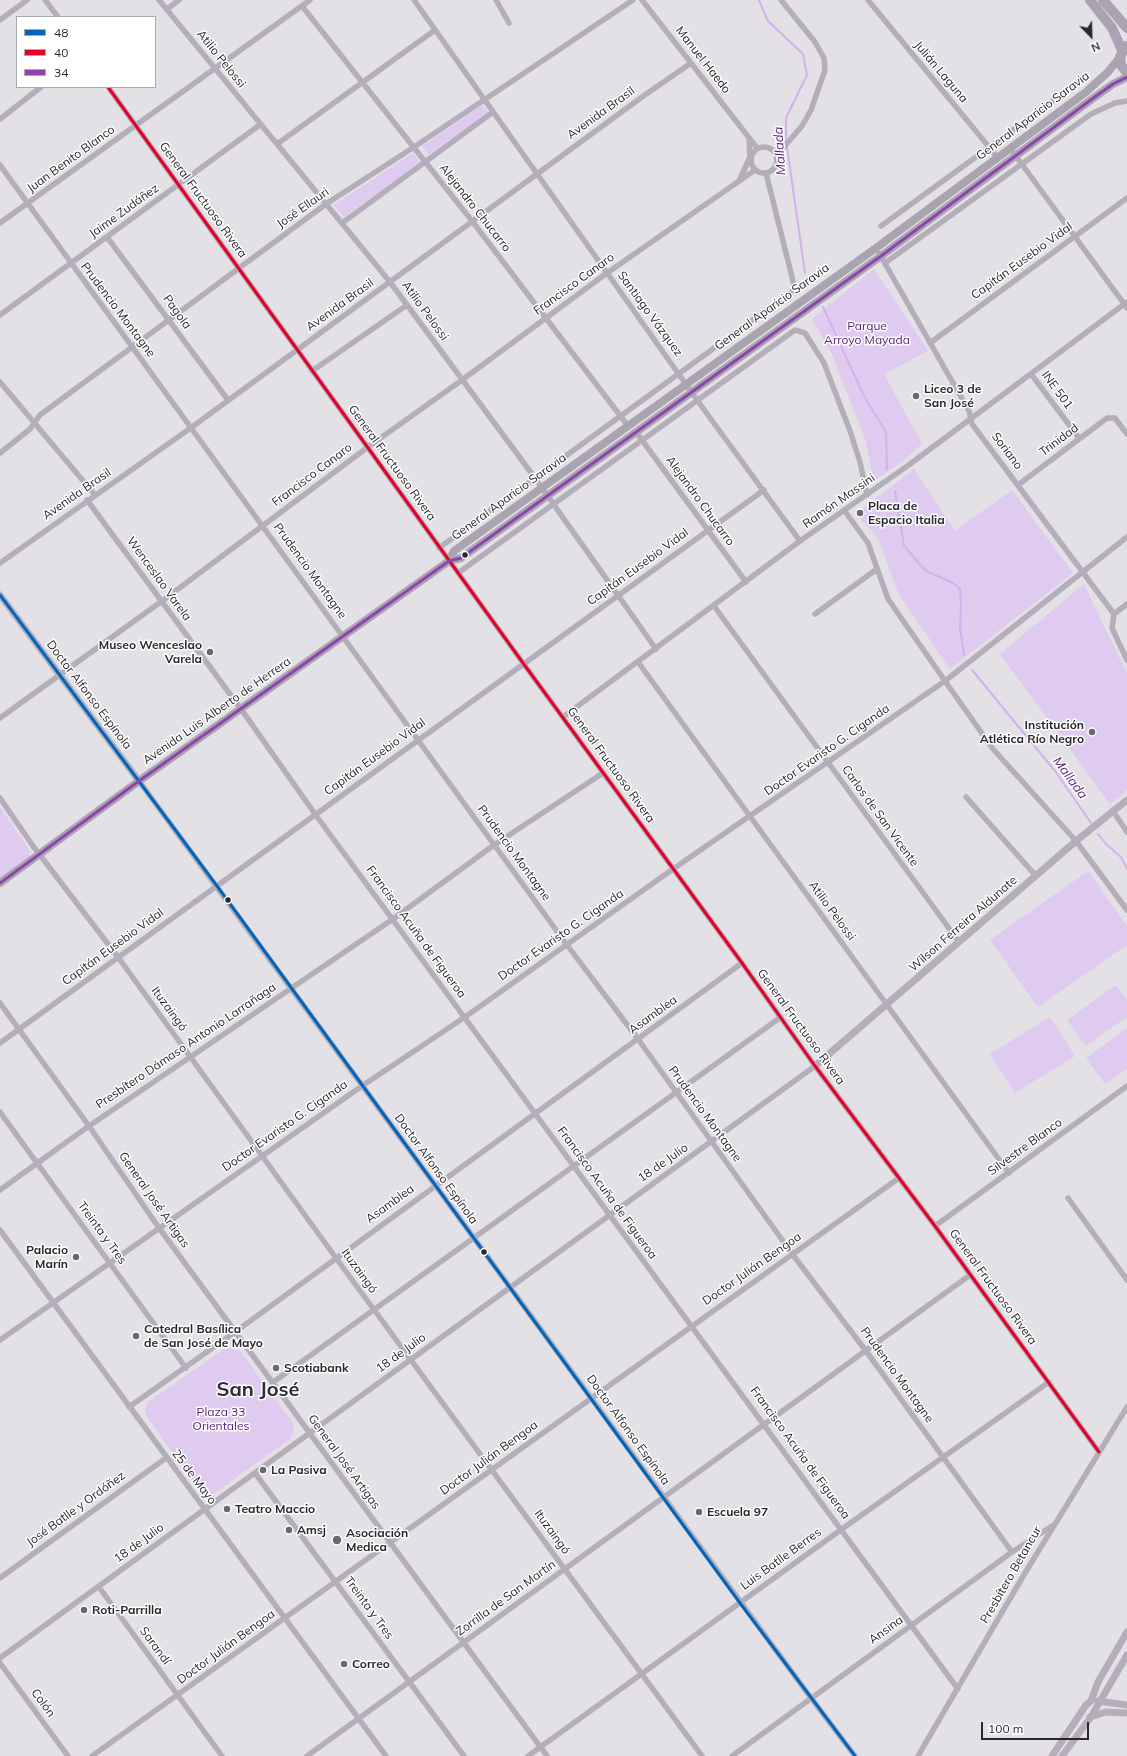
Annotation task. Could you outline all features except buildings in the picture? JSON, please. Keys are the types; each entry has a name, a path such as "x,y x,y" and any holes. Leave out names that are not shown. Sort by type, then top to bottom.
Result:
{"highway":[{"path":"1090,0 1112,28 1123,50 1121,65 1127,73"},
{"path":"1103,0 1127,28"}],"main road":[{"name":"General Aparicio Saravia","path":"449,561 454,551 876,248 1091,88 1108,72 1123,50"},
{"name":"General Aparicio Saravia","path":"449,561 461,558 691,392 883,259 1092,98 1113,84 1127,77"},
{"name":"Avenida Luis Alberto de Herrera","path":"0,883 139,781 449,561"}],"street":[{"path":"0,20 27,0"},
{"path":"45,0 57,16"},
{"name":"Atilio Pelossi","path":"159,0 390,282 535,478 656,649"},
{"path":"167,9 179,0"},
{"name":"Juan Benito Blanco","path":"0,222 216,69 310,0"},
{"name":"Santiago Vázquez","path":"414,0 691,392 800,541"},
{"path":"496,0 509,23"},
{"name":"José Ellauri","path":"0,453 30,429 40,415 326,204 414,147 633,0"},
{"name":"Manuel Haedo","path":"642,0 748,134 757,148"},
{"path":"776,155 802,126 811,110 825,70 824,58 815,42 781,0"},
{"name":"Julián Laguna","path":"868,0 998,158"},
{"name":"Alejandro Chucarro","path":"302,6 472,221 628,426"},
{"path":"277,144 435,30"},
{"name":"Avenida Brasil","path":"0,563 192,427 536,174 691,63"},
{"name":"General Aparicio Saravia","path":"882,226 1079,82"},
{"path":"0,119 40,88"},
{"name":"General Fructuoso Rivera","path":"109,88 368,447 439,548 742,963 815,1066 935,1226 1099,1452"},
{"name":"General Aparicio Saravia","path":"883,259 1022,164 1091,114 1115,103 1127,101"},
{"path":"342,223 493,112"},
{"name":"Jaime Zudáñez","path":"0,315 261,124"},
{"path":"748,134 751,164 756,170 766,173 776,166 776,155 772,149"},
{"path":"738,183 750,157 757,148 765,146 772,149 782,150"},
{"path":"1010,148 1126,305"},
{"name":"Prudencio Montagne","path":"0,165 71,264 192,427 494,845 638,1039 793,1255 866,1351 1012,1552"},
{"name":"Francisco Canaro","path":"0,718 162,601 368,447 607,274 756,170"},
{"name":"General Aparicio Saravia","path":"439,548 794,290 794,284 766,173"},
{"name":"Capitán Eusebio Vidal","path":"930,343 1127,198"},
{"name":"Pagola","path":"108,237 228,400"},
{"name":"Soriano","path":"876,248 969,411 972,424 1114,614"},
{"path":"312,371 407,305"},
{"name":"Ramón Massini","path":"563,717 800,541 867,495 1126,305"},
{"path":"458,573 795,330 801,330 805,333 824,363 850,431 860,462 867,495"},
{"name":"INE 501","path":"1031,374 1079,438"},
{"path":"0,382 95,495"},
{"name":"Trinidad","path":"1018,485 1107,418 1115,418 1127,434"},
{"name":"Alejandro Chucarro","path":"636,432 746,582"},
{"name":"Capitán Eusebio Vidal","path":"0,1043 764,490"},
{"name":"Wenceslao Varela","path":"88,500 241,709"},
{"path":"844,510 868,543 888,599 993,749 1076,841 1127,910"},
{"name":"Doctor Evaristo G. Ciganda","path":"0,1340 262,1155 465,1017 673,869 945,681 1127,538"},
{"path":"815,614 877,568"},
{"name":"Doctor Alfonso Espínola","path":"0,595 217,886 473,1238 592,1398 740,1603 855,1756"},
{"path":"1127,604 1114,614 1112,628 1127,660"},
{"name":"Carlos de San Vicente","path":"714,606 959,942"},
{"name":"Atilio Pelossi","path":"638,662 749,817 1009,1173"},
{"name":"Francisco Acuña de Figueroa","path":"241,709 315,814 958,1688"},
{"name":"Presbítero Dámaso Antonio Larrañaga","path":"0,1190 89,1126 393,919 494,845 603,772"},
{"name":"Ituzaingó","path":"0,798 40,854 118,957 374,1310 702,1756"},
{"path":"966,798 1036,876"},
{"name":"Wilson Ferreira Aldunate","path":"815,1066 1076,841 1127,800"},
{"path":"1113,811 1127,832"},
{"name":"Asamblea","path":"129,1407 186,1368 435,1185 742,963"},
{"name":"General José Artigas","path":"0,1003 89,1126 159,1228 547,1756"},
{"path":"272,1383 573,1165 781,1017"},
{"name":"18 de Julio","path":"0,1658 815,1066"},
{"name":"Silvestre Blanco","path":"935,1226 1127,1086"},
{"name":"Treinta y Tres","path":"0,1112 186,1368"},
{"name":"Doctor Julián Bengoa","path":"92,1756 899,1178"},
{"path":"1068,1198 1127,1280"},
{"name":"25 de Mayo","path":"0,1230 386,1756"},
{"name":"Zorrilla de San Martín","path":"307,1756 970,1275"},
{"name":"Luis Batlle Berres","path":"528,1756 641,1673 1049,1382"},
{"name":"Presbítero Betancur","path":"918,1756 1054,1524 1127,1407"},
{"name":"José Batlle y Ordóñez","path":"0,1578 166,1458"},
{"name":"Treinta y Tres","path":"255,1473 464,1756"},
{"name":"Ansina","path":"732,1756 1012,1552 1054,1524"},
{"name":"Sarandí","path":"99,1587 222,1756"},
{"path":"1052,1756 1086,1705 1091,1701 1098,1682 1127,1632"},
{"path":"1062,1756 1091,1717 1127,1655"},
{"name":"Colón","path":"0,1663 68,1756"},
{"path":"1091,1701 1101,1701 1127,1706"},
{"path":"1082,1712 1084,1716 1091,1717 1106,1712 1127,1713"}],"green space":[{"path":"482,105 488,112 429,155 422,146"},
{"path":"413,153 420,162 344,217 334,205"},
{"name":"Parque Arroyo Mayada","path":"874,269 928,351 884,374 922,444 900,463 874,481 865,439 831,352 812,319"},
{"path":"914,469 955,531 1012,490 1073,573 950,669 898,593 878,538 856,514"},
{"name":"Institución Atlética Río Negro","path":"1084,584 1127,674 1127,790 1110,804 1000,654"},
{"path":"0,807 30,851 29,857 0,878"},
{"path":"1088,871 1127,926 1127,945 1038,1007 990,940"},
{"path":"1116,985 1127,1000 1127,1017 1086,1046 1067,1020"},
{"path":"1050,1017 1075,1056 1015,1093 990,1054"},
{"path":"1127,1028 1127,1069 1105,1084 1086,1058"},
{"name":"Plaza 33 Orientales","path":"229,1347 240,1351 293,1423 294,1431 290,1439 213,1494 207,1495 201,1493 147,1417 145,1409 147,1403"}],"waterway":[{"name":"Mallada","path":"759,0 768,21 803,54 807,75 786,118 786,143"},
{"name":"Mallada","path":"787,147 805,273"},
{"name":"Mallada","path":"823,307 864,396 886,432 887,469"},
{"name":"Mallada","path":"895,491 904,546 926,571 953,583 960,589 960,627 964,655"},
{"name":"Mallada","path":"972,670 1055,771 1091,823"},
{"name":"Mallada","path":"1098,834 1106,844 1121,857 1127,869"}],"transit line":[{"name":"34","path":"0,883 139,781 449,561 461,558 881,256 1092,99 1113,84 1127,77"},
{"name":"40","path":"109,88 815,1066 935,1226 1099,1452"},
{"name":"48","path":"0,595 217,886 740,1603 855,1756"}],"place":[{"name":"Liceo 3 de San José","path":"916,396"},
{"name":"Placa de Espacio Italia","path":"860,513"},
{"name":"Museo Wenceslao Varela","path":"210,652"},
{"name":"Institución Atlética Río Negro","path":"1092,732"},
{"name":"Palacio Marín","path":"76,1257"},
{"name":"Catedral Basílica de San José de Mayo","path":"136,1336"},
{"name":"Scotiabank","path":"276,1368"},
{"name":"La Pasiva","path":"263,1470"},
{"name":"Teatro Maccio","path":"227,1509"},
{"name":"Escuela 97","path":"699,1512"},
{"name":"Amsj","path":"289,1530"},
{"name":"Asociación Medica","path":"337,1540"},
{"name":"Roti-Parrilla","path":"84,1610"},
{"name":"Correo","path":"344,1664"}],"district":[{"name":"San José","path":"258,1390"}]}
